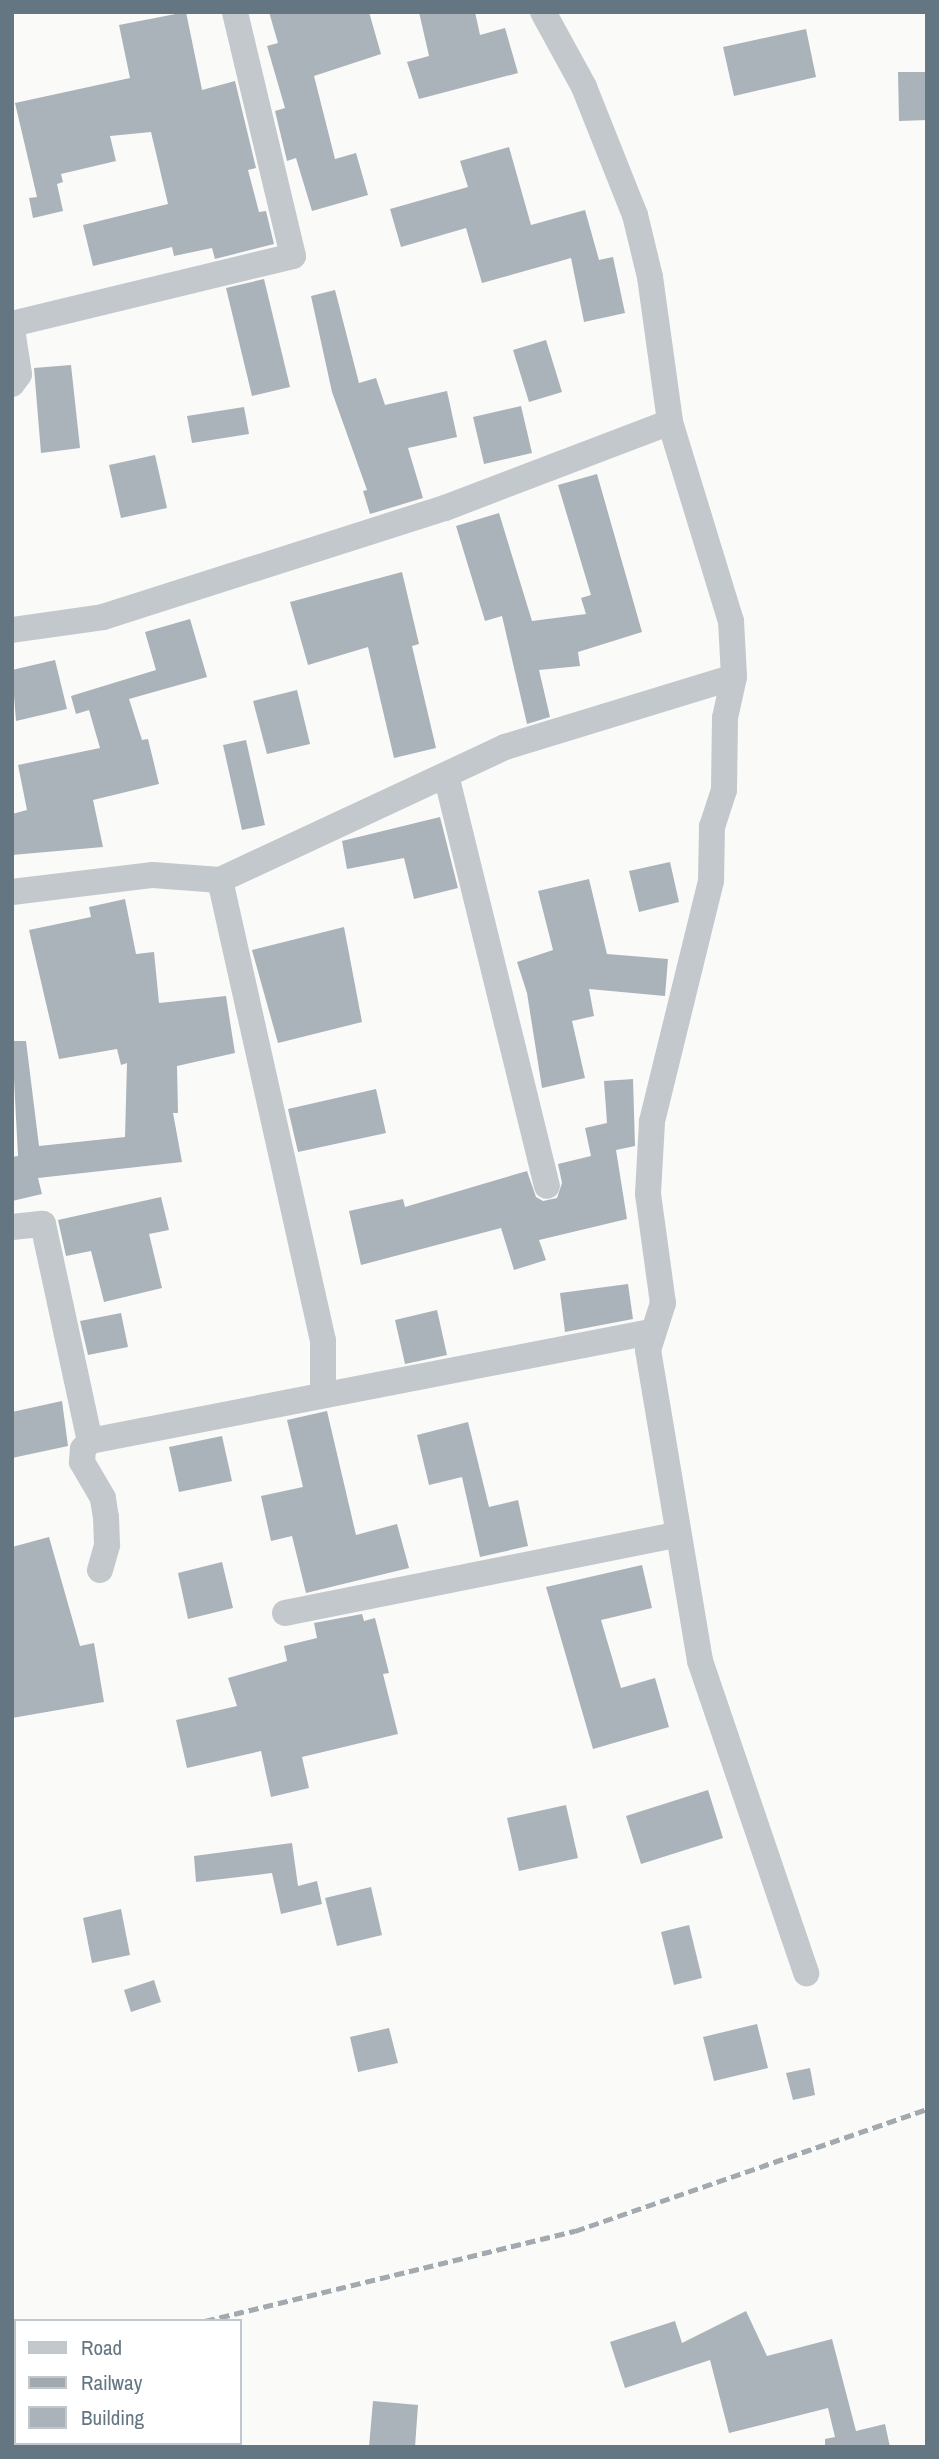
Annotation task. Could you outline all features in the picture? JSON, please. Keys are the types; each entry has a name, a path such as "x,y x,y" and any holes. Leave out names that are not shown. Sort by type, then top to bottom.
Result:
{"street":[{"path":"12,384 19,374 12,327 293,256 235,12"},
{"path":"543,12 584,88 635,215 650,277 670,422 731,621 734,677 725,718 724,790 712,826 712,881 652,1122 648,1194 663,1303 650,1332 648,1350 676,1535 700,1661 806,1973"},
{"path":"12,630 116,612 446,508 670,422"},
{"path":"12,892 153,876 220,880 505,747 734,677"},
{"path":"446,775 547,1186"},
{"path":"220,880 323,1341 323,1394"},
{"path":"12,1227 43,1224 90,1441"},
{"path":"100,1570 107,1545 106,1518 103,1498 82,1462 83,1449 90,1441 650,1332"},
{"path":"285,1613 676,1535"}],"building":[{"path":"186,12 202,90 235,81 256,168 248,170 259,212 266,211 274,244 215,259 212,248 174,256 172,247 93,266 83,225 168,204 151,132 110,136 116,161 61,174 63,182 57,184 63,211 33,218 29,198 37,197 15,103 130,78 119,25"},
{"path":"269,12 369,12 381,54 314,76 335,159 356,153 368,195 312,211 296,158 287,161 275,111 285,108 267,46 278,43"},
{"path":"419,12 475,12 480,35 505,28 518,73 419,99 407,62 429,56"},
{"path":"806,29 816,77 734,96 723,47"},
{"path":"898,72 927,72 927,120 899,121"},
{"path":"509,147 531,225 585,210 599,260 613,257 625,313 584,322 571,258 482,283 466,228 401,247 390,209 468,187 460,161"},
{"path":"264,279 290,387 252,396 226,288"},
{"path":"335,290 359,383 376,378 385,405 447,391 457,437 408,448 423,498 370,514 363,491 367,490 332,392 311,296"},
{"path":"546,340 562,392 529,402 513,350"},
{"path":"71,365 80,448 41,453 34,368"},
{"path":"521,406 532,453 484,464 473,417"},
{"path":"244,407 249,434 192,443 187,416"},
{"path":"155,455 167,508 121,518 109,465"},
{"path":"597,474 642,632 578,652 580,666 539,670 550,717 527,724 502,616 485,621 456,526 499,513 532,621 586,614 581,598 591,595 558,485"},
{"path":"402,572 419,644 412,646 436,748 394,758 368,647 308,665 290,602"},
{"path":"190,619 207,677 129,699 142,740 148,739 159,784 93,800 103,847 12,855 12,814 27,810 18,765 100,748 89,710 76,714 71,696 156,670 145,632"},
{"path":"55,660 67,709 16,721 12,670"},
{"path":"297,690 310,744 267,754 253,701"},
{"path":"246,740 265,825 242,830 223,745"},
{"path":"440,817 458,888 414,899 404,858 347,869 342,841"},
{"path":"670,862 679,902 639,912 629,871"},
{"path":"589,879 607,954 668,959 665,996 589,989 594,1016 572,1021 585,1078 542,1088 527,993 517,962 553,950 538,891"},
{"path":"125,899 136,954 154,952 159,1003 226,996 235,1053 177,1066 178,1113 173,1113 182,1162 38,1178 42,1194 12,1201 12,1157 18,1156 12,1041 26,1041 39,1146 125,1137 127,1063 121,1065 117,1049 59,1059 29,930 91,917 89,907"},
{"path":"344,927 362,1022 278,1043 252,950"},
{"path":"633,1079 635,1146 616,1150 627,1219 539,1240 546,1260 514,1270 501,1228 361,1265 349,1211 403,1199 405,1207 527,1171 536,1197 543,1201 557,1198 562,1183 558,1164 591,1156 585,1128 607,1123 604,1081"},
{"path":"376,1089 386,1133 298,1152 288,1109"},
{"path":"161,1197 169,1230 149,1234 162,1288 104,1302 91,1251 66,1256 58,1220"},
{"path":"628,1284 633,1319 565,1332 560,1293"},
{"path":"437,1310 447,1355 405,1364 395,1320"},
{"path":"121,1313 128,1347 88,1355 80,1321"},
{"path":"62,1401 68,1446 12,1458 12,1412"},
{"path":"327,1411 356,1535 397,1524 409,1568 306,1593 292,1536 271,1541 261,1496 303,1487 287,1420"},
{"path":"468,1422 489,1507 518,1500 528,1546 480,1557 462,1477 429,1485 417,1435"},
{"path":"222,1436 232,1481 179,1492 169,1447"},
{"path":"49,1537 80,1646 94,1643 104,1702 12,1718 12,1547"},
{"path":"222,1562 233,1608 188,1619 178,1573"},
{"path":"642,1565 652,1608 601,1620 621,1688 655,1678 669,1727 593,1749 546,1587"},
{"path":"362,1614 364,1621 375,1618 389,1673 383,1674 398,1734 302,1757 309,1788 271,1797 261,1751 187,1768 176,1720 237,1706 228,1678 287,1661 284,1646 317,1638 314,1623"},
{"path":"708,1790 723,1838 641,1864 626,1816"},
{"path":"566,1805 578,1858 519,1871 507,1818"},
{"path":"292,1843 298,1886 317,1881 322,1904 281,1914 272,1873 196,1882 194,1856"},
{"path":"371,1887 382,1935 337,1946 325,1898"},
{"path":"121,1909 130,1955 92,1963 83,1918"},
{"path":"689,1925 702,1978 674,1985 661,1932"},
{"path":"154,1980 161,2002 131,2012 124,1990"},
{"path":"757,2024 768,2068 714,2081 703,2037"},
{"path":"389,2028 398,2063 358,2072 350,2037"},
{"path":"810,2068 815,2095 793,2100 786,2073"},
{"path":"746,2311 767,2356 832,2339 856,2431 885,2424 890,2447 825,2447 825,2439 835,2437 828,2408 729,2433 710,2360 625,2388 610,2342 675,2321 682,2343"},
{"path":"373,2401 418,2405 415,2447 369,2447"}],"railway":[{"path":"213,2319 575,2231 927,2109"}]}
